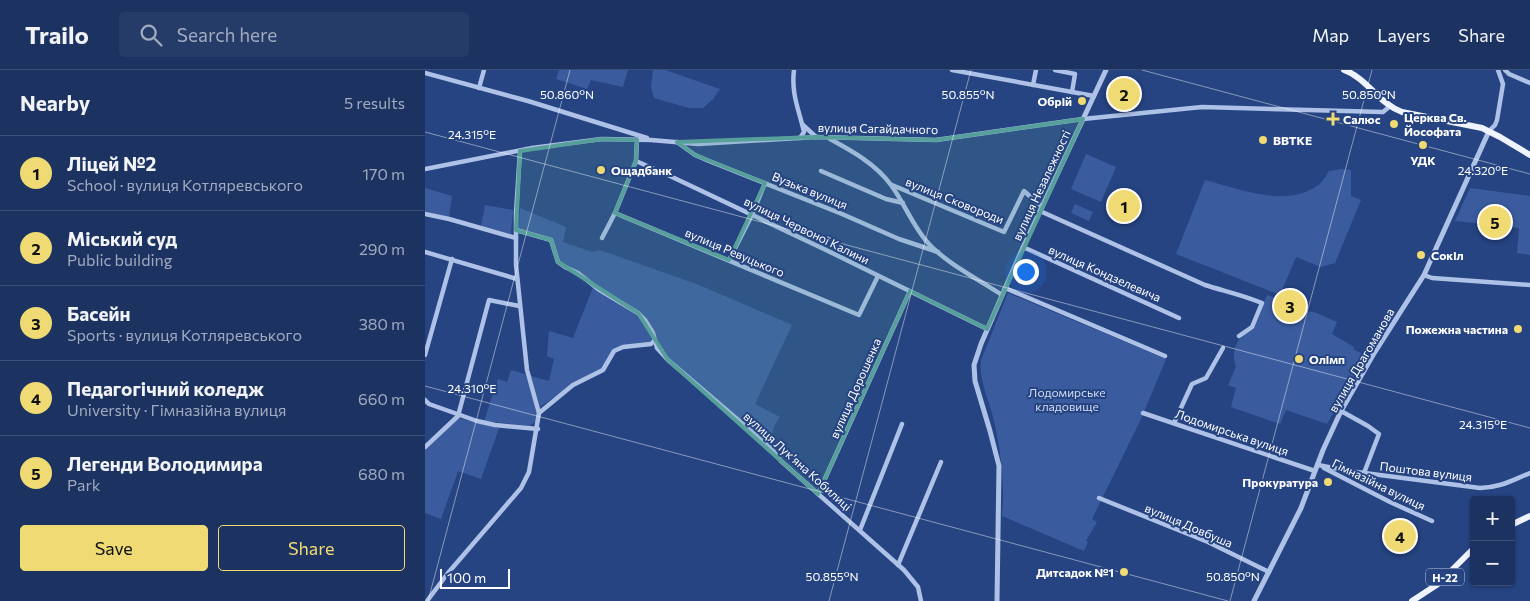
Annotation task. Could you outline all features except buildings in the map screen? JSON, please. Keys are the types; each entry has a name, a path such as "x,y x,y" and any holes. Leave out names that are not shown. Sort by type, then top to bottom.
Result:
{"main road":[{"path":"1348,70 1389,106 1401,112 1473,126 1489,131 1530,155"},
{"path":"1515,523 1530,516"},
{"name":"Н-22","path":"1412,601 1438,584 1470,552"}],"street":[{"path":"479,88 484,70"},
{"path":"794,70 795,102 804,132 800,138"},
{"path":"952,70 1094,96"},
{"path":"1033,85 1036,70"},
{"path":"1055,70 1075,74 1071,92"},
{"name":"вулиця Незалежності","path":"997,601 999,466 991,431 975,381 974,365 987,328 1023,247 1107,70"},
{"path":"1498,70 1503,84"},
{"path":"1505,70 1509,74 1530,83"},
{"path":"425,73 528,101 651,140"},
{"path":"1489,131 1497,120 1503,84 1509,74"},
{"name":"вулиця Сагайдачного","path":"425,169 584,141 620,139 698,144 816,137 936,140 1083,119 1202,107 1383,112 1389,106"},
{"path":"802,124 816,137"},
{"path":"620,139 623,137 624,130"},
{"name":"вулиця Драгоманова","path":"1254,601 1301,508 1341,411 1373,355 1424,275 1489,131"},
{"path":"828,138 862,158 891,184 921,234 938,252 1002,295"},
{"path":"602,238 615,213 636,161 637,140"},
{"name":"Вузька вулиця","path":"677,142 695,155 899,239 938,252"},
{"path":"427,601 448,573 521,488 529,472 539,413 527,370 517,279 516,230 520,151"},
{"name":"вулиця Червоної Калини","path":"636,161 987,328"},
{"path":"821,171 886,199 903,204"},
{"path":"729,260 752,215 765,183"},
{"name":"вулиця Сковороди","path":"891,184 1004,232 1024,190 1041,209"},
{"path":"1041,209 1205,284 1227,292 1240,294 1262,303 1252,327 1239,336"},
{"name":"вулиця Ревуцького","path":"615,213 859,315 878,276"},
{"path":"425,214 516,238"},
{"name":"вулиця Лукʼяна Кобилиці","path":"516,230 551,240 558,262 645,320 653,333 657,348 681,373 771,448 781,460 818,494 913,578 918,587 921,601"},
{"name":"вулиця Кондзелевича","path":"1023,247 1179,318"},
{"path":"425,252 517,279"},
{"path":"425,355 452,259"},
{"path":"1424,275 1432,278 1530,285"},
{"path":"1005,288 1165,356"},
{"name":"вулиця Дорошенка","path":"818,494 910,291"},
{"path":"425,447 458,416 489,300 519,306"},
{"path":"539,413 573,386 603,370 614,351 623,347 651,344 655,340"},
{"path":"1174,423 1192,384 1206,378 1223,348"},
{"path":"425,400 429,404 458,416 495,426 537,429"},
{"path":"1341,411 1379,434 1364,473"},
{"name":"Лодомирська вулиця","path":"1143,413 1315,471"},
{"path":"860,530 901,424"},
{"path":"898,565 941,462"},
{"name":"Поштова вулиця","path":"1318,465 1480,488 1495,488 1515,481 1530,472"},
{"name":"Гімназійна вулиця","path":"1318,465 1432,521"},
{"name":"вулиця Довбуша","path":"1099,498 1208,542 1269,572"}],"highlighted area":[{"path":"1083,119 987,329 910,291 818,494 668,360 638,313 558,262 551,240 516,230 520,151 602,139 637,140 636,161 615,213 729,260 765,183 695,155 677,142 816,137 936,140"}],"green space":[{"path":"559,70 628,70 623,87 591,80 587,89 556,79"},
{"path":"653,70 665,70 720,89 703,108 689,108 654,98 651,87"},
{"path":"1086,154 1116,167 1101,202 1071,189"},
{"path":"1351,170 1351,196 1361,200 1335,263 1321,267 1296,257 1280,295 1176,254 1205,180 1262,195 1291,196 1317,186 1329,171"},
{"path":"425,188 452,196 449,217 425,212"},
{"path":"1470,188 1530,196 1530,255 1517,253 1519,228 1455,221"},
{"path":"1075,204 1093,212 1089,221 1071,213"},
{"path":"485,205 513,210 511,234 481,226"},
{"path":"520,208 566,227 563,242 592,252 600,250 699,285 792,325 755,404 780,417 775,424 769,444 664,354 656,336 653,336 650,343 614,351 602,370 577,382 540,407 531,376 549,381 554,359 547,356 549,331 573,338 594,285 559,261 552,239 519,229"},
{"name":"Лодомирське кладовище","path":"1008,293 1166,359 1141,419 1092,519 1097,522 1086,541 1088,542 1084,551 1002,516 1003,478 1000,454 993,417 983,382 981,360"},
{"name":"Олімп","path":"1267,295 1280,300 1282,296 1303,304 1301,307 1306,309 1305,311 1314,312 1337,322 1332,334 1366,356 1362,363 1359,362 1355,369 1357,371 1327,424 1286,410 1280,424 1231,407 1236,388 1228,385 1236,367 1234,354 1236,345 1245,333 1255,325"},
{"path":"511,370 525,374 534,397 537,421 529,426 484,421 498,379 507,382"},
{"path":"458,418 499,428 481,479 458,471 441,519 425,513 425,450"}],"place":[{"name":"Міський суд","path":"1124,94"},
{"name":"Обрій","path":"1082,101"},
{"name":"Салюс","path":"1333,119"},
{"name":"Церква Св. Йософата","path":"1394,124"},
{"name":"ВВТКЕ","path":"1263,140"},
{"name":"УДК","path":"1423,145"},
{"name":"Ощадбанк","path":"601,170"},
{"name":"Ліцей №2","path":"1124,206"},
{"name":"Легенди Володимира","path":"1495,222"},
{"name":"Сокіл","path":"1421,255"},
{"name":"Басейн","path":"1290,306"},
{"name":"Пожежна частина","path":"1518,329"},
{"name":"Олімп","path":"1299,359"},
{"name":"Прокуратура","path":"1328,482"},
{"name":"Педагогічний коледж","path":"1400,536"},
{"name":"Дитсадок №1","path":"1124,572"}]}
